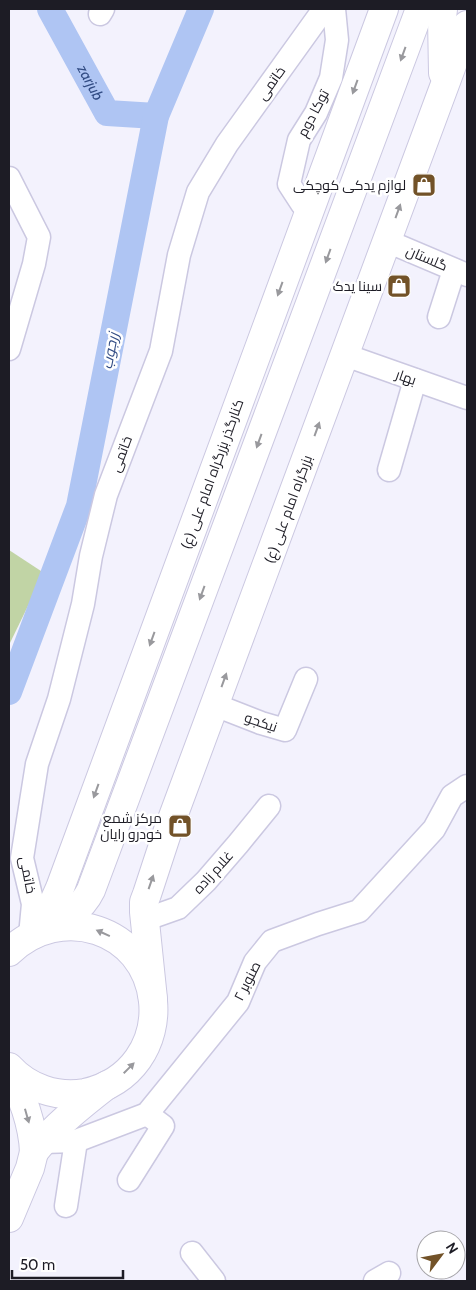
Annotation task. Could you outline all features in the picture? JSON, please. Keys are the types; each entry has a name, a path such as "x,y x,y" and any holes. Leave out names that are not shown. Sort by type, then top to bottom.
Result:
{"main road":[{"name":"کنارگذر بزرگراه امام علی (ع)","path":"22,940 51,908 60,888 384,9"},
{"path":"22,940 71,915 83,903 91,890 420,9"},
{"path":"443,9 443,89"},
{"name":"بزرگراه امام علی (ع)","path":"153,999 144,920 144,906 147,894 168,830 443,89 464,42"},
{"path":"310,210 340,222"},
{"path":"9,1218 36,1154 50,1133 73,1112 130,1069 144,1050 153,1023 154,1007 151,987 136,959 122,944 105,934 90,928 66,926 51,928 22,940"},
{"path":"9,1069 33,1085 56,1093 80,1094 107,1086"},
{"path":"9,1069 25,1108 36,1154"}],"street":[{"name":"خاتمی","path":"22,940 33,904 22,858 37,764 61,689 83,604 90,556 106,495 161,350 179,255 198,192 227,144 324,9"},
{"name":"توکا دوم","path":"310,210 302,204 289,184 299,140 316,113 332,78 337,40 334,9"},
{"path":"9,178 39,237 34,264 9,349"},
{"name":"گلستان","path":"387,241 461,272"},
{"path":"439,317 461,272"},
{"name":"بهار","path":"345,355 467,398"},
{"path":"389,470 415,380"},
{"name":"نیکجو","path":"215,705 285,730 306,679"},
{"name":"صنوبر ۲","path":"147,1114 238,1002 255,962 272,941 359,910 434,829 452,796 467,786"},
{"name":"غلام زاده","path":"144,920 178,908 212,874 269,806"},
{"path":"36,1154 47,1142 76,1141 147,1114 163,1126 129,1180"},
{"path":"66,1206 76,1141"},
{"path":"192,1253 214,1281"}],"green space":[{"path":"9,550 44,573 9,645"}],"waterway":[{"name":"zarjub","path":"50,9 107,113 156,116"},
{"name":"زرجوب","path":"9,692 79,506 156,116 201,9"}],"place":[{"name":"لوازم یدکی کوچکی","path":"424,185"},
{"name":"سینا یدک","path":"399,286"},
{"name":"مرکز شمع خودرو رایان","path":"180,826"}]}
